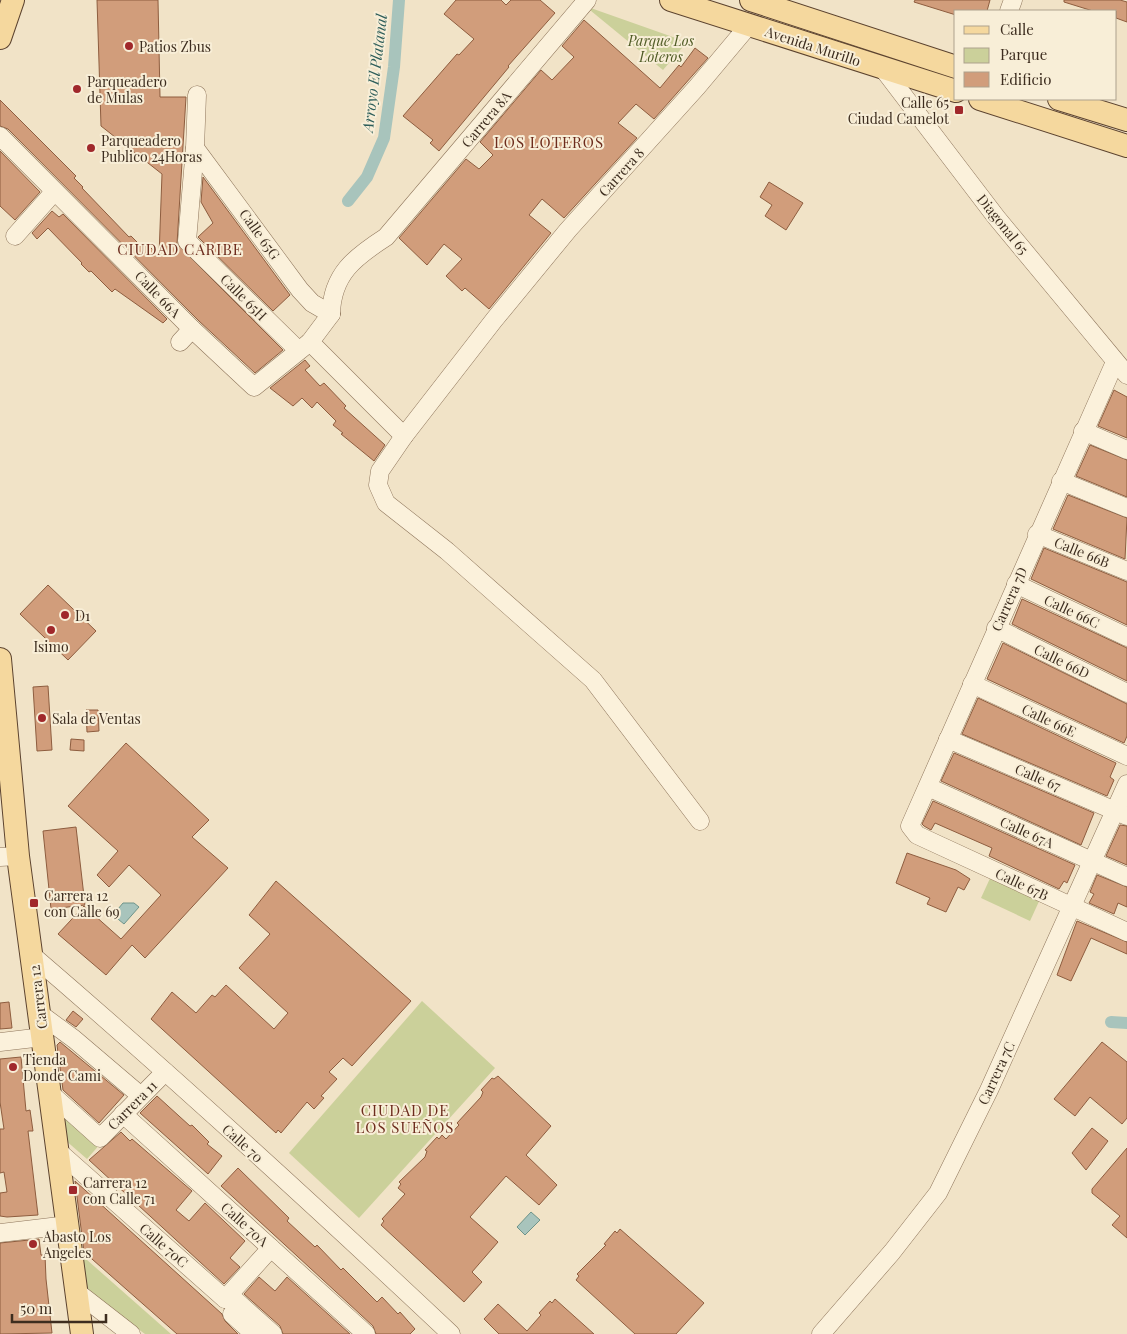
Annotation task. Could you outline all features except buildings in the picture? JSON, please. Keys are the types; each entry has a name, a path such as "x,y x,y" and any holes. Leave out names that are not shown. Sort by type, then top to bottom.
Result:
{"main road":[{"path":"0,38 13,0"},
{"name":"Avenida Murillo","path":"671,0 884,70 954,90"},
{"name":"Avenida Murillo","path":"751,0 954,66"},
{"path":"983,100 1127,146"},
{"path":"1062,100 1127,120"},
{"name":"Carrera 12","path":"0,659 9,857 33,956 82,1334"}],"street":[{"name":"Carrera 8A","path":"331,314 331,296 337,280 348,266 366,250 386,237 587,0"},
{"name":"Carrera 8","path":"700,821 593,680 447,551 386,503 378,485 380,471 404,436 494,320 568,230 749,25"},
{"name":"Diagonal 65","path":"884,70 996,217 1127,375"},
{"name":"Calle 65H","path":"197,95 195,148 187,241 404,436"},
{"name":"Calle 66A","path":"0,136 185,335 254,387 304,346"},
{"name":"Calle 65G","path":"195,148 300,290 312,303 331,314"},
{"path":"14,236 54,192"},
{"path":"304,346 331,314"},
{"name":"Carrera 7D","path":"917,835 911,829 911,822 928,787 1037,534 1115,362"},
{"path":"1083,431 1127,450"},
{"path":"1061,481 1127,508"},
{"name":"Calle 66B","path":"1037,534 1127,571"},
{"name":"Calle 66C","path":"1016,584 1127,637"},
{"name":"Calle 66D","path":"996,628 1127,693"},
{"name":"Calle 66E","path":"972,684 1127,756"},
{"name":"Calle 67","path":"948,739 1121,813"},
{"name":"Carrera 7C","path":"821,1334 892,1252 938,1193 989,1090 1092,862 1121,813 1127,784"},
{"name":"Calle 67A","path":"928,787 1127,877"},
{"name":"Calle 67B","path":"917,835 1127,932"},
{"name":"Calle 70","path":"33,956 342,1232 450,1334"},
{"path":"40,1014 74,1039 141,1096"},
{"path":"0,1042 42,1037"},
{"name":"Carrera 11","path":"51,1094 100,1138 165,1072"},
{"name":"Calle 70A","path":"123,1114 366,1334"},
{"name":"Calle 70C","path":"58,1151 225,1299 235,1300 273,1334"},
{"path":"0,1233 68,1226"},
{"path":"225,1299 271,1248"},
{"path":"77,1292 132,1334"},
{"name":"Calle 70C","path":"225,1299 226,1308 254,1334"}],"green space":[{"name":"Parque Los Loteros","path":"585,6 687,42 663,70"},
{"path":"992,874 1041,897 1030,921 981,898"},
{"path":"422,1001 495,1068 359,1218 289,1153"},
{"path":"60,1108 101,1143 87,1159 64,1139"},
{"path":"78,1252 171,1334 145,1334 83,1289"}],"water":[{"path":"123,903 134,903 139,907 124,924 113,915"},
{"path":"531,1212 540,1220 525,1235 517,1227"}],"waterway":[{"name":"Arroyo El Platanal","path":"348,201 367,177 384,138 394,67 399,0"},
{"path":"1111,1022 1127,1023"}],"place":[{"name":"Patios Zbus","path":"129,46"},
{"name":"Parqueadero de Mulas","path":"77,89"},
{"name":"Calle 65 Ciudad Camelot","path":"959,110"},
{"name":"Parqueadero Publico 24Horas","path":"91,148"},
{"name":"D1","path":"65,615"},
{"name":"Isimo","path":"51,630"},
{"name":"Sala de Ventas","path":"42,718"},
{"name":"Carrera 12 con Calle 69","path":"34,903"},
{"name":"Tienda Donde Cami","path":"13,1067"},
{"name":"Carrera 12 con Calle 71","path":"73,1190"},
{"name":"Abasto Los Angeles","path":"33,1244"}],"district":[{"name":"LOS LOTEROS","path":"549,142"},
{"name":"CIUDAD CARIBE","path":"180,249"},
{"name":"CIUDAD DE LOS SUEÑOS","path":"405,1118"}]}
